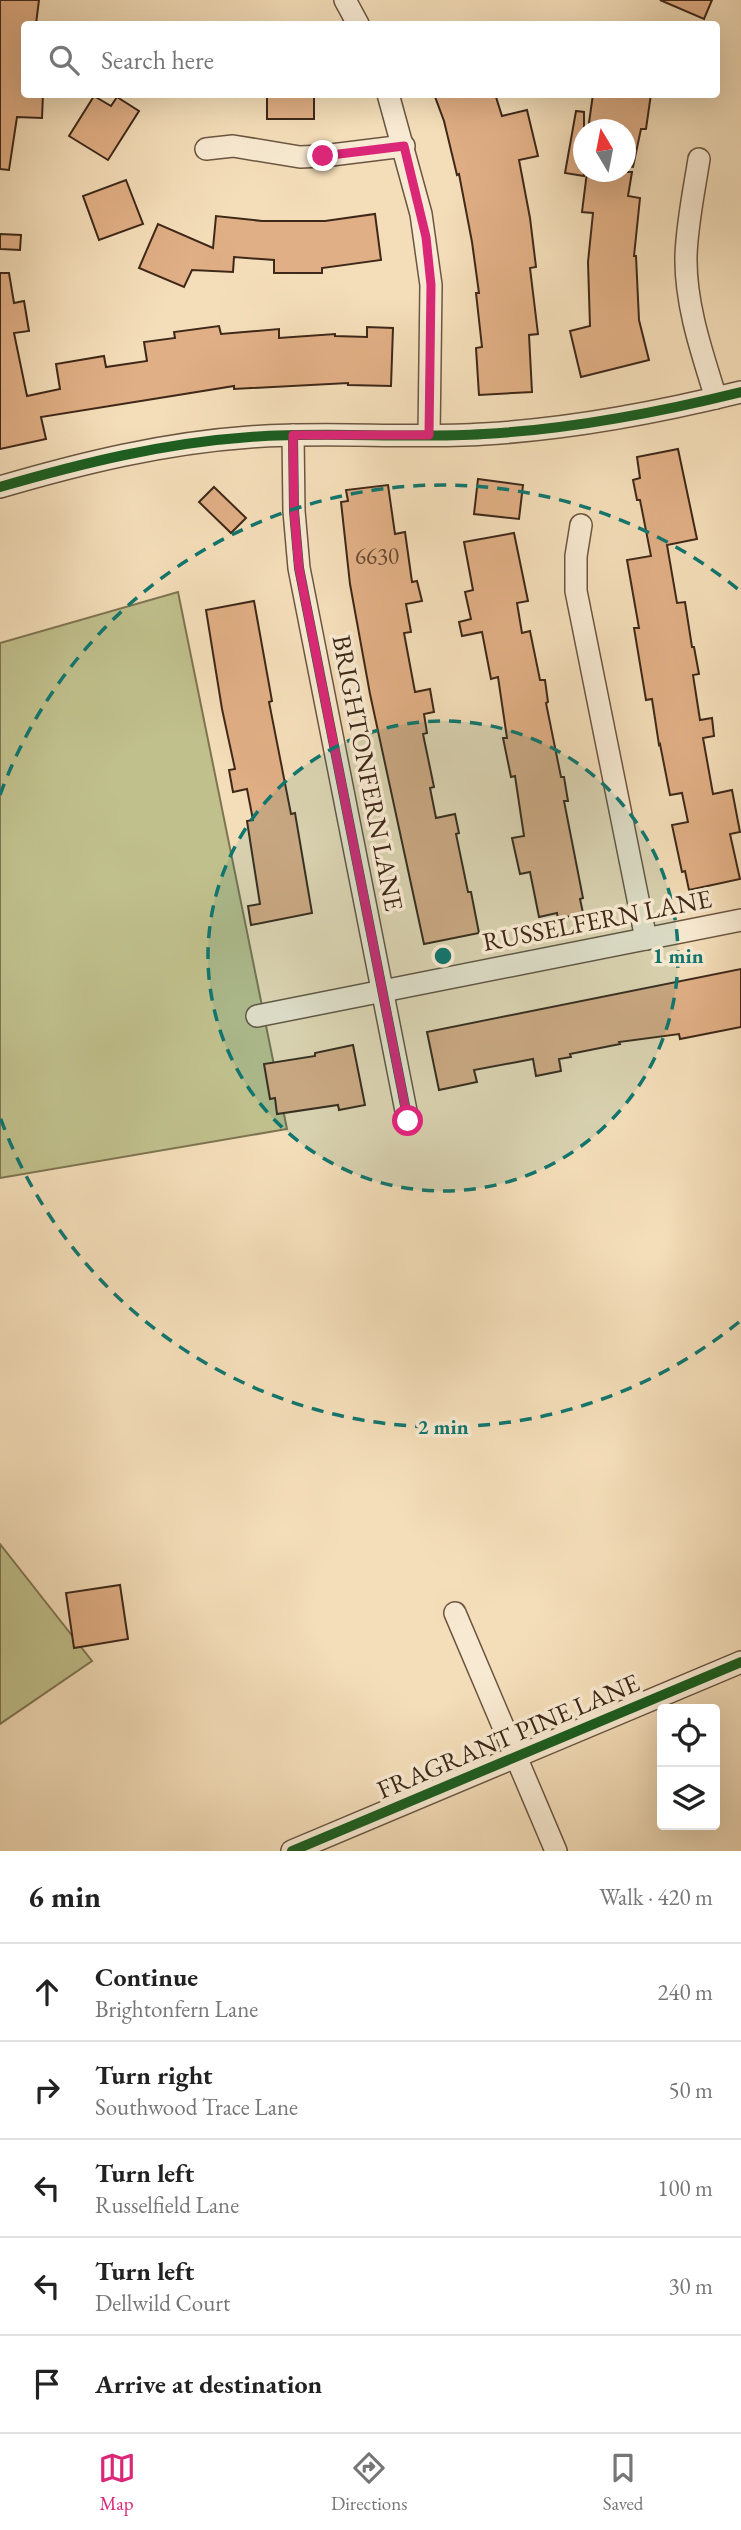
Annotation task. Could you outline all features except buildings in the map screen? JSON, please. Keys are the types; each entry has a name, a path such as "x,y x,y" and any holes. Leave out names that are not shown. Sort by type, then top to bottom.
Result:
{"street":[{"path":"345,0 356,21"},
{"path":"389,98 426,237 431,285 429,435"},
{"path":"206,149 233,146 276,155 311,157 404,146"},
{"path":"699,159 686,257 690,301 697,335 716,398"},
{"path":"0,487 85,463 183,444 293,435 482,435 612,421 741,392"},
{"name":"BRIGHTONFERN LANE","path":"293,435 294,511 299,568 408,1121"},
{"path":"581,524 576,556 576,591 646,939"},
{"name":"RUSSELFERN LANE","path":"257,1016 741,919"},
{"path":"455,1613 556,1851"},
{"name":"FRAGRANT PINE LANE","path":"292,1851 741,1662"}],"green space":[{"path":"178,592 287,1129 0,1178 0,643"},
{"path":"0,1544 92,1661 0,1724"}],"cycle path":[{"path":"0,487 124,455 186,444 279,435 425,436 517,432 614,419 741,392"},
{"path":"293,435 294,511 299,568 408,1121"},
{"path":"292,1851 741,1662"}],"route":[{"path":"323,156 404,146 426,237 431,285 429,435 293,435 292,463 299,568 408,1121"}]}
